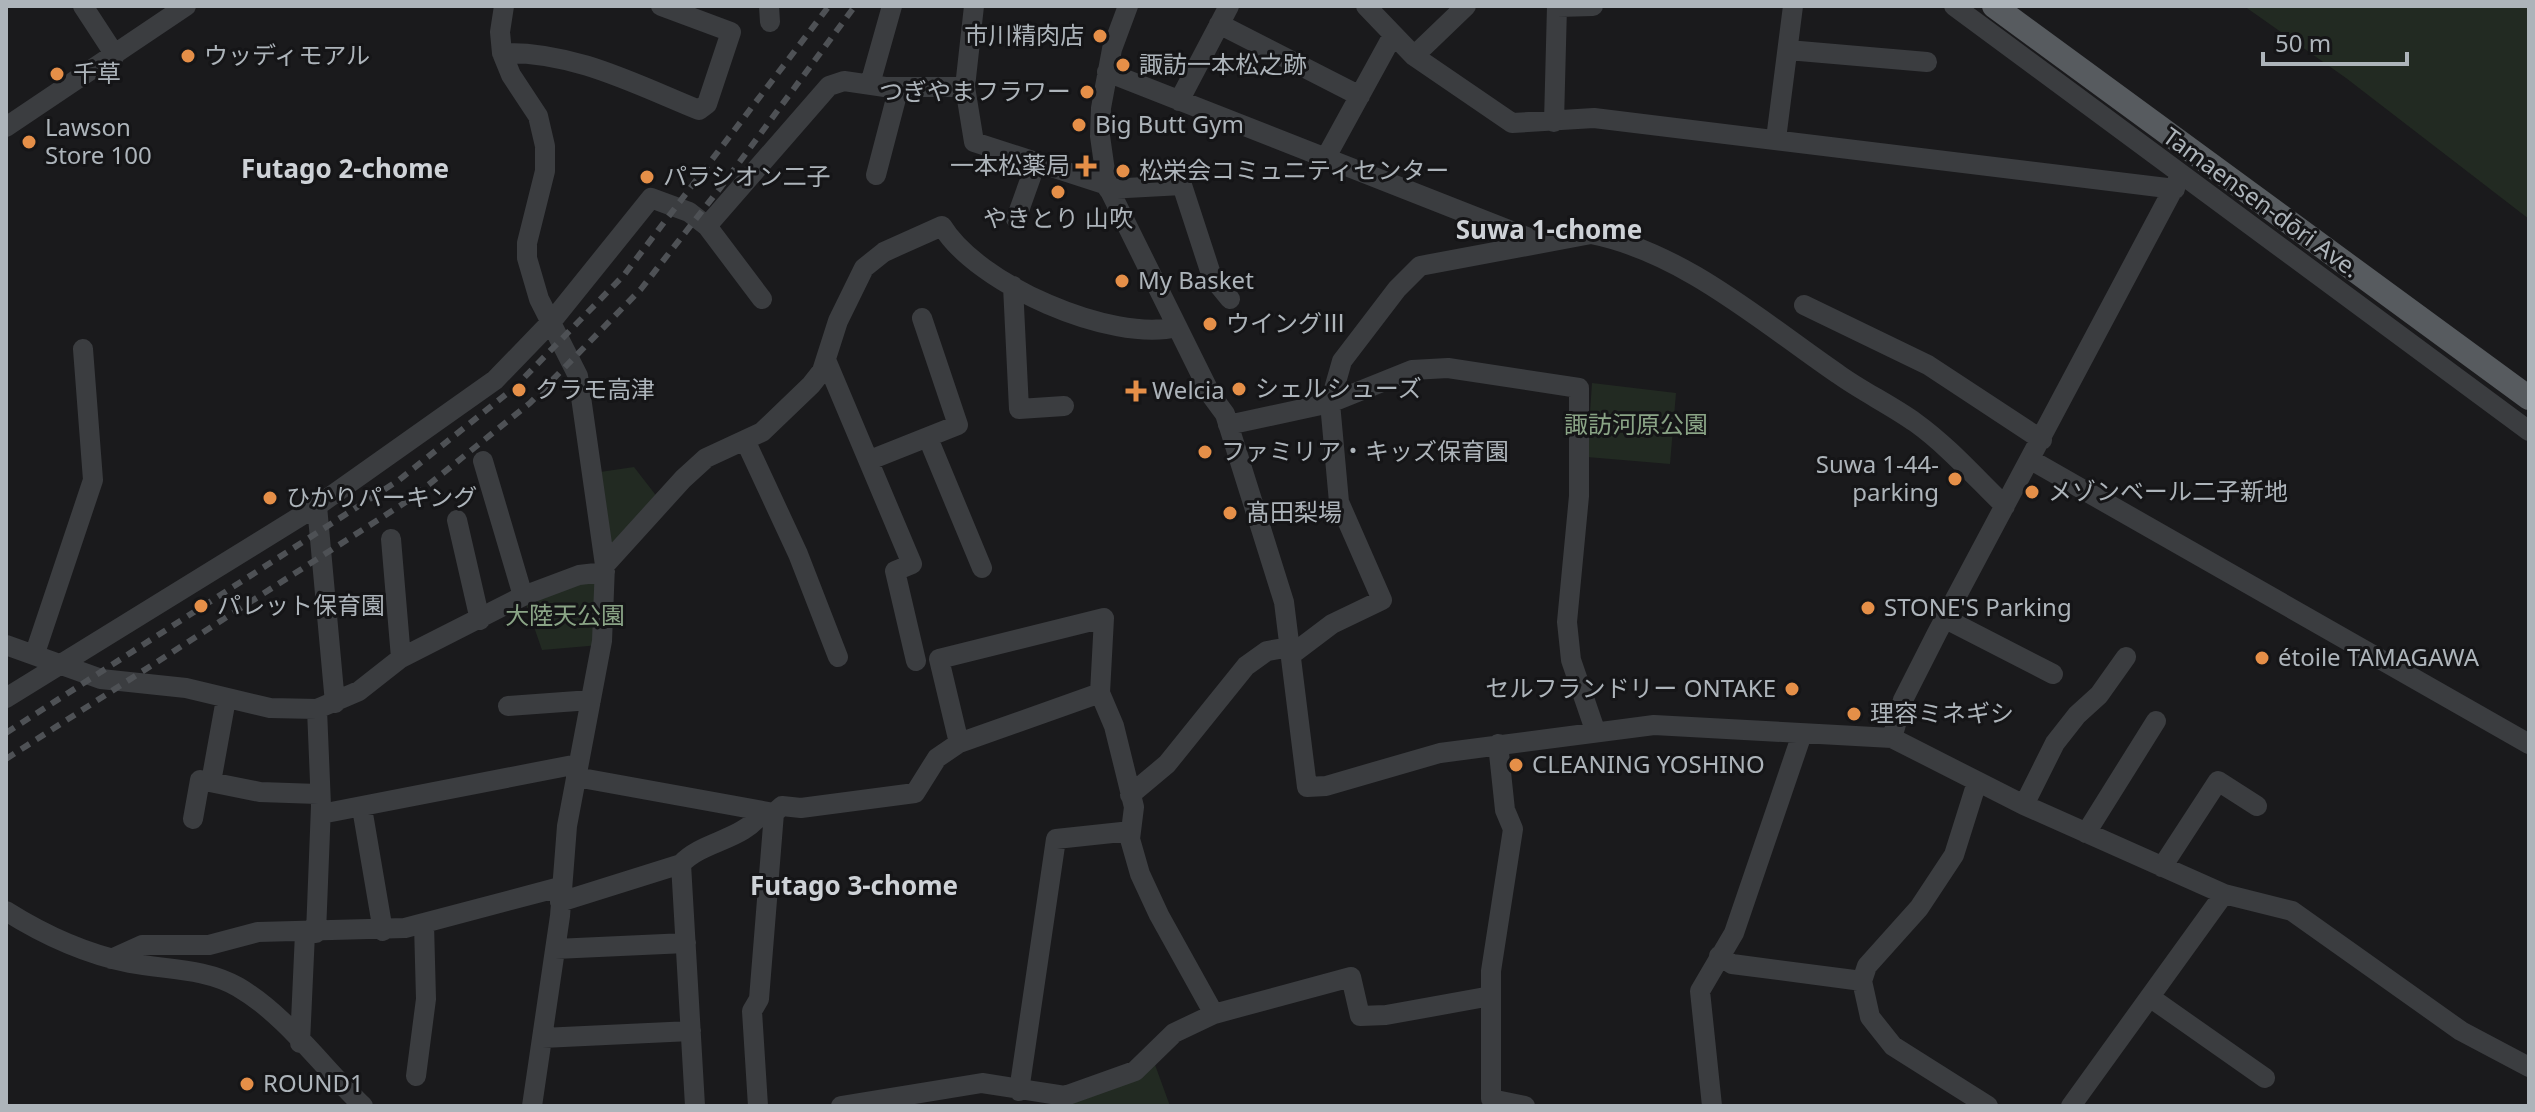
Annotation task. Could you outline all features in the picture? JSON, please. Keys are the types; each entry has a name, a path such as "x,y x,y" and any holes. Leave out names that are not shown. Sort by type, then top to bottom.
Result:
{"main road":[{"name":"Tamaensen-dōri Ave.","path":"1994,6 2529,398"}],"street":[{"path":"83,6 115,55"},
{"path":"6,127 186,6"},
{"path":"504,6 500,32 502,53 511,75 538,116 545,146 545,171 527,243 527,258 539,299 578,376 605,568 602,641 577,770 532,1106"},
{"path":"502,53 527,52 578,61 699,110 707,104 731,32 661,6"},
{"path":"870,84 892,6"},
{"path":"974,6 965,87 974,142 1107,187 1182,185 1212,277 1230,299"},
{"path":"1128,6 1107,72 1100,136 1107,187 1228,425 1284,602 1307,787 1326,786 1440,753 1595,730 1654,725 1892,738 2024,805 2224,894 2292,911 2461,1031 2529,1067"},
{"path":"1366,6 1414,56 1512,123 1594,118 2178,181"},
{"path":"1414,56 1466,6"},
{"path":"1554,122 1557,6 1593,6"},
{"path":"1776,139 1793,6"},
{"path":"1954,6 2178,181 2529,431"},
{"path":"1179,101 1225,11 1360,96"},
{"path":"1325,159 1393,35"},
{"path":"1788,50 1927,62"},
{"path":"1107,72 1542,243"},
{"path":"707,226 829,86 844,81 899,87 965,87"},
{"path":"876,175 899,87"},
{"path":"1016,219 1036,163"},
{"path":"1892,738 1903,700 1944,618 2178,181"},
{"path":"6,698 317,506 495,380 552,321 651,198 689,212 707,226 762,299"},
{"path":"6,645 101,679 186,688 270,708 326,706 359,691 401,658 523,596 605,568 706,458 762,432 811,385 826,360 838,321 864,268 884,252 942,226 953,245 1042,302 1107,324 1156,332 1177,327"},
{"path":"1130,795 1167,764 1246,666 1267,651 1291,651 1332,624 1382,600 1339,502 1330,403 1342,361 1397,289 1420,266 1591,234 1619,240 1659,257 1739,305 1841,376 1918,424 2005,506"},
{"path":"1013,286 1019,409 1064,406"},
{"path":"1804,305 1928,365 2042,440"},
{"path":"870,460 958,425 922,318"},
{"path":"35,653 93,480 83,349"},
{"path":"826,360 912,564 895,571 905,601 916,661"},
{"path":"1228,425 1330,403 1412,370 1448,368 1579,388 1579,496 1567,622 1571,660 1595,730"},
{"path":"928,438 982,568"},
{"path":"745,440 798,554 838,657"},
{"path":"2031,460 2529,744"},
{"path":"483,461 523,596"},
{"path":"300,1043 326,706 317,506"},
{"path":"457,520 480,620"},
{"path":"391,539 401,658"},
{"path":"959,743 939,659 1104,618 1100,693 1114,726 1134,807 1131,831 1140,874 1214,1014"},
{"path":"1944,618 2053,674"},
{"path":"2024,805 2055,743 2077,715 2099,695 2126,657"},
{"path":"111,959 142,945 209,945 258,932 383,931 560,894 681,864 689,856 782,806 801,808 915,793 937,758 959,743 1100,693"},
{"path":"211,782 226,699"},
{"path":"508,706 591,700"},
{"path":"2086,833 2156,721"},
{"path":"1712,1106 1699,1003 1704,980 1734,933 1802,734"},
{"path":"1498,744 1505,810 1513,829 1503,904 1493,946 1491,1099 1525,1106"},
{"path":"193,819 200,780 320,804 362,808 577,770 769,812"},
{"path":"2162,867 2218,781 2257,806"},
{"path":"1977,782 1954,855 1919,908 1867,966 1862,981 1864,1001 1881,1035 1893,1046 1988,1106"},
{"path":"362,808 383,931"},
{"path":"758,1106 752,1011 759,999 769,812"},
{"path":"1019,1091 1056,839 1131,831"},
{"path":"681,864 695,1106"},
{"path":"2071,1106 2224,894"},
{"path":"6,911 34,929 111,959 213,976 240,988 363,1106"},
{"path":"416,1076 426,999 424,924"},
{"path":"555,949 686,943"},
{"path":"1719,956 1732,964 1862,981"},
{"path":"841,1106 982,1083 1065,1096 1135,1071 1174,1033 1214,1014 1351,977 1360,1016 1386,1015 1491,996"},
{"path":"2151,998 2265,1078"},
{"path":"542,1038 691,1031"}],"green space":[{"path":"2244,6 2529,6 2529,219 2346,78"},
{"name":"諏訪河原公園","path":"1592,383 1676,393 1670,464 1587,457"},
{"path":"634,467 658,498 617,546 607,543 600,472"},
{"name":"大陸天公園","path":"603,574 600,645 542,650 524,598"},
{"path":"1154,1062 1170,1106 1073,1106 1072,1103"}],"railway":[{"path":"6,733 399,480 514,388 624,275 829,6"},
{"path":"6,759 412,498 530,403 641,289 855,6"}],"place":[{"name":"市川精肉店","path":"1100,36"},
{"name":"ウッディモアル","path":"188,56"},
{"name":"諏訪一本松之跡","path":"1123,65"},
{"name":"千草","path":"57,74"},
{"name":"つぎやまフラワー","path":"1087,92"},
{"name":"Big Butt Gym","path":"1079,125"},
{"name":"Lawson Store 100","path":"29,142"},
{"name":"一本松薬局","path":"1086,166"},
{"name":"松栄会コミュニティセンター","path":"1123,171"},
{"name":"パラシオン二子","path":"647,177"},
{"name":"やきとり 山吹","path":"1058,192"},
{"name":"My Basket","path":"1122,281"},
{"name":"ウイングⅢ","path":"1210,324"},
{"name":"シェルシューズ","path":"1239,389"},
{"name":"クラモ高津","path":"519,390"},
{"name":"Welcia","path":"1136,391"},
{"name":"ファミリア・キッズ保育園","path":"1205,452"},
{"name":"Suwa 1-44- parking","path":"1955,479"},
{"name":"メゾンベール二子新地","path":"2032,492"},
{"name":"ひかりパーキング","path":"270,498"},
{"name":"髙田梨場","path":"1230,513"},
{"name":"パレット保育園","path":"201,606"},
{"name":"STONE'S Parking","path":"1868,608"},
{"name":"étoile TAMAGAWA","path":"2262,658"},
{"name":"セルフランドリー ONTAKE","path":"1792,689"},
{"name":"理容ミネギシ","path":"1854,714"},
{"name":"CLEANING YOSHINO","path":"1516,765"},
{"name":"ROUND1","path":"247,1084"}],"district":[{"name":"Futago 2-chome","path":"345,169"},
{"name":"Suwa 1-chome","path":"1549,230"},
{"name":"Futago 3-chome","path":"854,886"}]}
